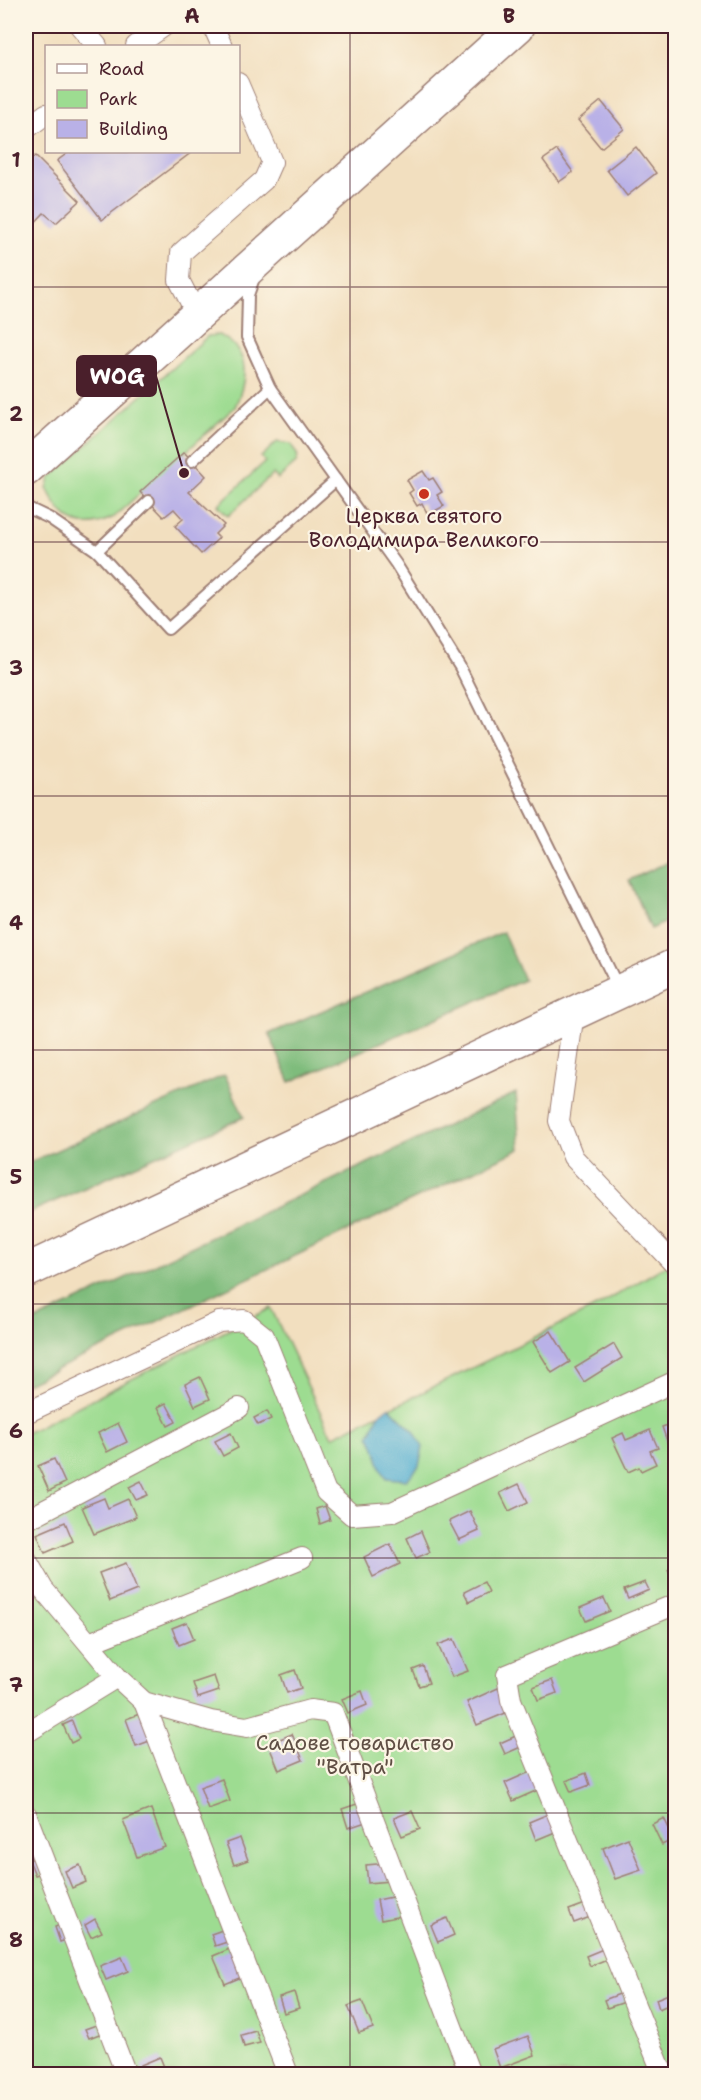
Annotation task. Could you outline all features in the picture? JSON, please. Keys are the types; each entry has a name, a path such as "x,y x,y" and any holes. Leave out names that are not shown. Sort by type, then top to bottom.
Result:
{"highway":[{"path":"26,469 196,313 518,26"},
{"path":"26,1271 675,965"}],"street":[{"path":"80,26 96,45"},
{"path":"137,45 164,26"},
{"path":"213,26 222,45"},
{"path":"196,313 179,280 181,253 264,180 272,162 240,88"},
{"path":"26,129 45,115"},
{"path":"574,1012 559,1121 573,1157 675,1266"},
{"path":"26,1413 219,1322 244,1320 264,1336 326,1492 352,1515 392,1512 675,1381"},
{"path":"26,1520 239,1408"},
{"path":"26,1558 43,1590 117,1677 144,1702 288,2074"},
{"path":"89,1643 302,1558"},
{"path":"663,2074 511,1700 507,1676 673,1611"},
{"path":"26,1733 117,1677"},
{"path":"144,1702 211,1721 247,1727 309,1710 333,1713 470,2074"},
{"path":"26,1814 126,2074"}],"lane":[{"path":"263,253 248,295 247,337 270,388 396,564 460,667 620,992"},
{"path":"192,461 270,388"},
{"path":"26,507 49,518 97,551 168,629 336,480"},
{"path":"97,551 149,501"}],"green space":[{"path":"219,335 237,349 244,367 242,387 235,407 114,517 102,522 82,524 66,516 59,509 47,488 51,477 208,336"},
{"path":"277,442 291,444 298,456 296,463 278,479 273,474 228,516 218,505 265,462 261,457"},
{"path":"675,859 675,918 651,929 629,880"},
{"path":"503,932 524,980 290,1082 269,1034"},
{"path":"225,1075 244,1117 26,1214 26,1164"},
{"path":"516,1093 520,1149 26,1384 26,1325"},
{"name":"Садове товариство \"Ватра\"","path":"675,1260 675,2074 35,2074 26,2049 26,1433 271,1308 332,1437 600,1305"}],"water":[{"path":"389,1407 414,1431 423,1447 419,1466 407,1480 387,1478 369,1436 379,1414"}],"building":[{"path":"26,26 31,26 34,30 26,37"},
{"path":"601,101 624,129 601,148 578,120"},
{"path":"636,147 656,173 627,196 607,170"},
{"path":"557,150 573,172 559,182 543,160"},
{"path":"68,153 191,153 102,220 57,161"},
{"path":"35,156 80,201 56,223 44,213 26,232 26,165"},
{"path":"184,452 206,476 189,492 224,525 215,534 219,538 201,554 175,526 183,519 174,509 164,517 140,492"},
{"name":"Церква святого Володимира Великого","path":"423,471 429,480 433,478 442,492 437,495 444,506 428,515 422,503 417,506 409,493 413,490 407,480"},
{"path":"551,1331 570,1362 552,1373 533,1342"},
{"path":"614,1344 622,1358 584,1382 575,1368"},
{"path":"200,1377 210,1399 195,1406 185,1384"},
{"path":"166,1403 176,1422 168,1426 158,1407"},
{"path":"267,1411 271,1419 258,1425 254,1418"},
{"path":"676,1422 676,1464 675,1464 662,1427"},
{"path":"118,1423 127,1442 107,1452 98,1433"},
{"path":"650,1430 658,1448 650,1451 656,1464 641,1471 639,1467 628,1472 612,1438 623,1433 626,1440"},
{"path":"231,1433 238,1448 223,1456 215,1441"},
{"path":"54,1459 65,1483 49,1491 38,1466"},
{"path":"141,1481 148,1495 136,1500 129,1487"},
{"path":"519,1484 528,1502 509,1511 500,1493"},
{"path":"104,1498 108,1508 128,1499 136,1517 94,1534 82,1507"},
{"path":"325,1506 330,1520 320,1524 316,1509"},
{"path":"470,1511 479,1531 459,1540 449,1521"},
{"path":"65,1522 73,1541 45,1553 37,1534"},
{"path":"421,1531 430,1552 416,1558 407,1538"},
{"path":"390,1544 400,1564 373,1577 364,1557"},
{"path":"126,1563 137,1590 110,1601 99,1573"},
{"path":"676,1567 676,1580 673,1581 668,1570"},
{"path":"484,1582 489,1592 469,1602 464,1592"},
{"path":"645,1582 649,1590 628,1599 624,1590"},
{"path":"604,1598 610,1611 586,1621 580,1608"},
{"path":"187,1622 194,1639 179,1645 172,1628"},
{"path":"454,1639 468,1671 452,1677 438,1645"},
{"path":"423,1666 429,1683 419,1686 413,1670"},
{"path":"295,1670 301,1688 287,1693 281,1675"},
{"path":"214,1676 219,1691 198,1698 193,1683"},
{"path":"552,1680 557,1693 538,1700 533,1687"},
{"path":"498,1688 508,1712 477,1725 467,1702"},
{"path":"362,1691 367,1705 348,1713 342,1699"},
{"path":"145,1712 155,1739 136,1746 126,1719"},
{"path":"72,1721 79,1739 71,1743 63,1725"},
{"path":"292,1734 303,1760 279,1770 268,1744"},
{"path":"518,1735 523,1746 505,1754 500,1743"},
{"path":"532,1771 540,1789 513,1801 505,1783"},
{"path":"586,1773 590,1785 571,1792 566,1781"},
{"path":"222,1779 230,1801 208,1809 200,1787"},
{"path":"360,1803 366,1822 348,1828 342,1809"},
{"path":"151,1809 165,1847 137,1857 123,1820"},
{"path":"412,1811 420,1829 402,1836 394,1818"},
{"path":"553,1812 560,1830 536,1840 529,1822"},
{"path":"664,1818 674,1839 662,1845 652,1824"},
{"path":"240,1838 248,1860 234,1865 226,1843"},
{"path":"628,1838 641,1870 615,1879 603,1848"},
{"path":"36,1857 42,1873 35,1875 29,1860"},
{"path":"388,1863 390,1881 368,1883 366,1865"},
{"path":"80,1865 86,1882 72,1888 65,1871"},
{"path":"397,1896 402,1916 381,1920 377,1900"},
{"path":"588,1903 593,1916 574,1923 569,1910"},
{"path":"447,1918 454,1935 438,1942 431,1925"},
{"path":"95,1919 102,1932 91,1937 85,1925"},
{"path":"63,1924 69,1939 60,1942 55,1927"},
{"path":"228,1928 233,1940 215,1946 211,1934"},
{"path":"232,1948 244,1976 225,1984 213,1956"},
{"path":"603,1949 607,1959 590,1966 586,1956"},
{"path":"122,1957 128,1971 106,1980 100,1966"},
{"path":"294,1992 299,2008 284,2013 279,1997"},
{"path":"622,1993 625,2002 607,2008 604,2000"},
{"path":"671,1993 675,2002 659,2009 656,1999"},
{"path":"362,2001 373,2028 359,2033 348,2006"},
{"path":"99,2024 102,2033 89,2038 85,2029"},
{"path":"256,2031 260,2043 244,2047 241,2035"},
{"path":"528,2036 535,2055 500,2068 493,2049"},
{"path":"160,2057 164,2067 144,2074 141,2065"}],"place":[{"name":"WOG","path":"184,473"},
{"name":"Церква святого Володимира Великого","path":"424,494"}]}
